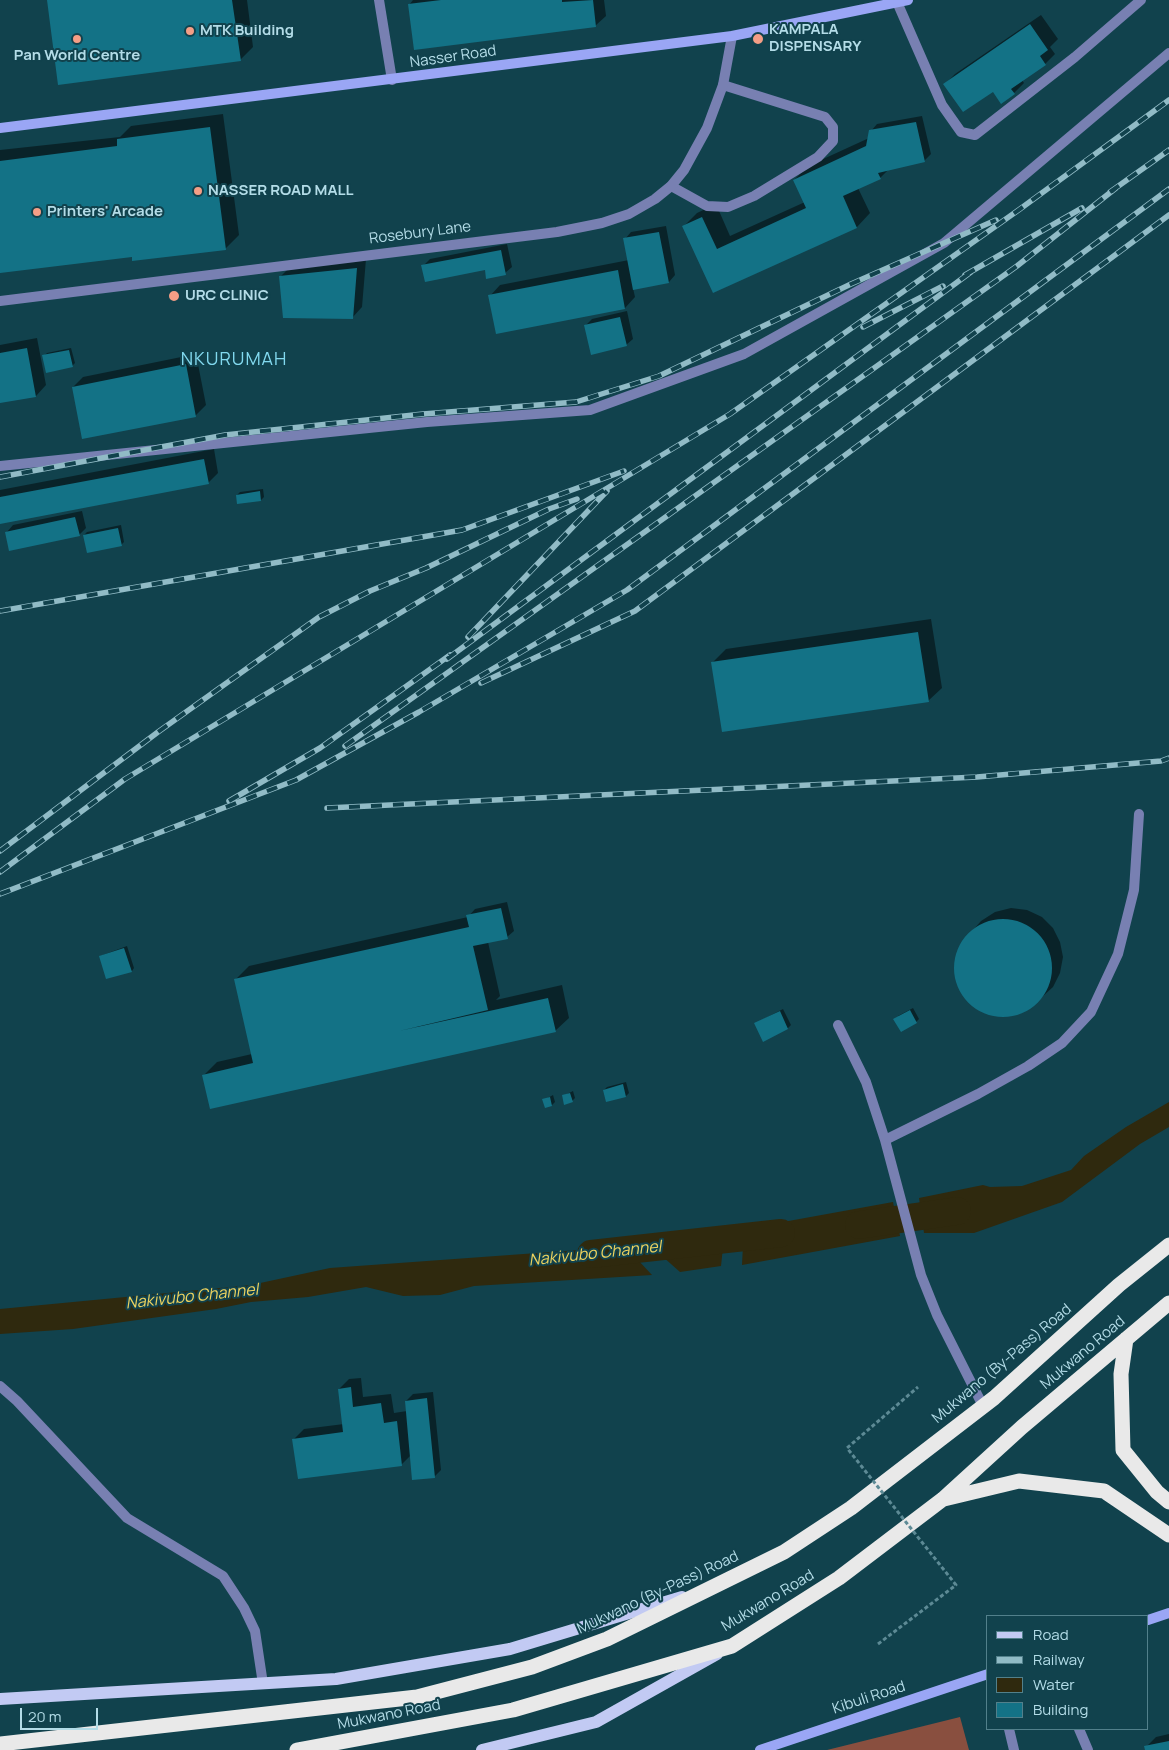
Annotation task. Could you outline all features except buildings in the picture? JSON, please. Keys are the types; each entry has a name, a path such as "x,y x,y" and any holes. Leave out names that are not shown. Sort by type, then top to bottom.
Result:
{"highway":[{"name":"Mukwano (By-Pass) Road","path":"0,1744 417,1697 532,1667 590,1645 784,1552 851,1508 983,1406 1119,1285 1169,1245"},
{"name":"Mukwano Road","path":"297,1750 513,1710 732,1646 839,1578 943,1499 1022,1427 1169,1303"},
{"path":"1126,1339 1121,1374 1123,1450 1157,1492 1169,1502"},
{"path":"943,1499 1019,1481 1104,1492 1169,1535"}],"main road":[{"path":"0,1699 336,1679 510,1649 707,1590"},
{"path":"482,1750 596,1722 732,1646"}],"street":[{"path":"379,0 392,80"},
{"path":"903,1 942,105 961,132 975,135 1075,57 1141,0"},
{"name":"Nasser Road","path":"0,128 732,36 903,1"},
{"name":"Rosebury Lane","path":"0,300 557,232 602,223 629,214 655,200 671,186 684,170 707,128 723,85 732,36"},
{"path":"0,466 427,422 590,410 744,354 944,243 1169,53"},
{"path":"671,186 707,206 728,207 754,196 818,157 833,141 833,127 825,117 723,85"},
{"path":"885,1140 978,1094 1028,1066 1062,1043 1091,1012 1118,954 1134,890 1139,814"},
{"path":"838,1026 866,1082 900,1191 921,1275 937,1315 983,1406"},
{"path":"0,1386 17,1401 127,1518 223,1576 244,1608 255,1631 262,1684"},
{"path":"1149,1620 1169,1613"},
{"name":"Kibuli Road","path":"760,1750 986,1675"},
{"path":"1009,1730 1014,1750"},
{"path":"1079,1730 1088,1750"}],"path":[{"path":"878,1644 956,1585 847,1448 918,1387"}],"shaded area":[{"path":"960,1717 969,1750 827,1750"}],"water":[{"path":"1169,1102 1169,1127 1140,1144 1062,1202 974,1233 924,1233 919,1198 983,1185 990,1187 1022,1186 1071,1170 1084,1156 1126,1127"},
{"path":"893,1202 900,1236 742,1265 744,1225 772,1224"},
{"path":"725,1228 721,1266 680,1272 644,1240"},
{"path":"622,1243 652,1275 474,1286 440,1295 403,1296 366,1287 308,1297 251,1302 216,1309 73,1329 0,1334 0,1309 251,1285 330,1268 579,1250"}],"waterway":[{"name":"Nakivubo Channel","path":"859,1225 957,1211"},
{"name":"Nakivubo Channel","path":"591,1254 781,1233"}],"railway":[{"path":"0,872 125,779 730,414 1020,209 1169,100"},
{"path":"1110,192 1169,150"},
{"path":"345,746 1017,266 1116,188"},
{"path":"0,894 296,780 419,712 627,590 1169,189"},
{"path":"965,275 1082,208"},
{"path":"481,683 635,611 1169,215"},
{"path":"0,477 225,435 423,414 576,402 659,376 851,284 996,220"},
{"path":"447,659 971,272"},
{"path":"863,327 943,286"},
{"path":"0,611 462,530 624,471"},
{"path":"468,637 607,491"},
{"path":"0,851 158,732 319,617 370,591 426,568 549,509 577,499"},
{"path":"229,801 320,748 450,655"},
{"path":"327,808 977,777 1161,761 1169,758"}],"place":[{"name":"MTK Building","path":"190,31"},
{"name":"Pan World Centre","path":"77,39"},
{"name":"KAMPALA DISPENSARY","path":"758,39"},
{"name":"NASSER ROAD MALL","path":"198,191"},
{"name":"Printers' Arcade","path":"37,212"},
{"name":"URC CLINIC","path":"174,296"}],"district":[{"name":"NKURUMAH","path":"234,360"}]}
